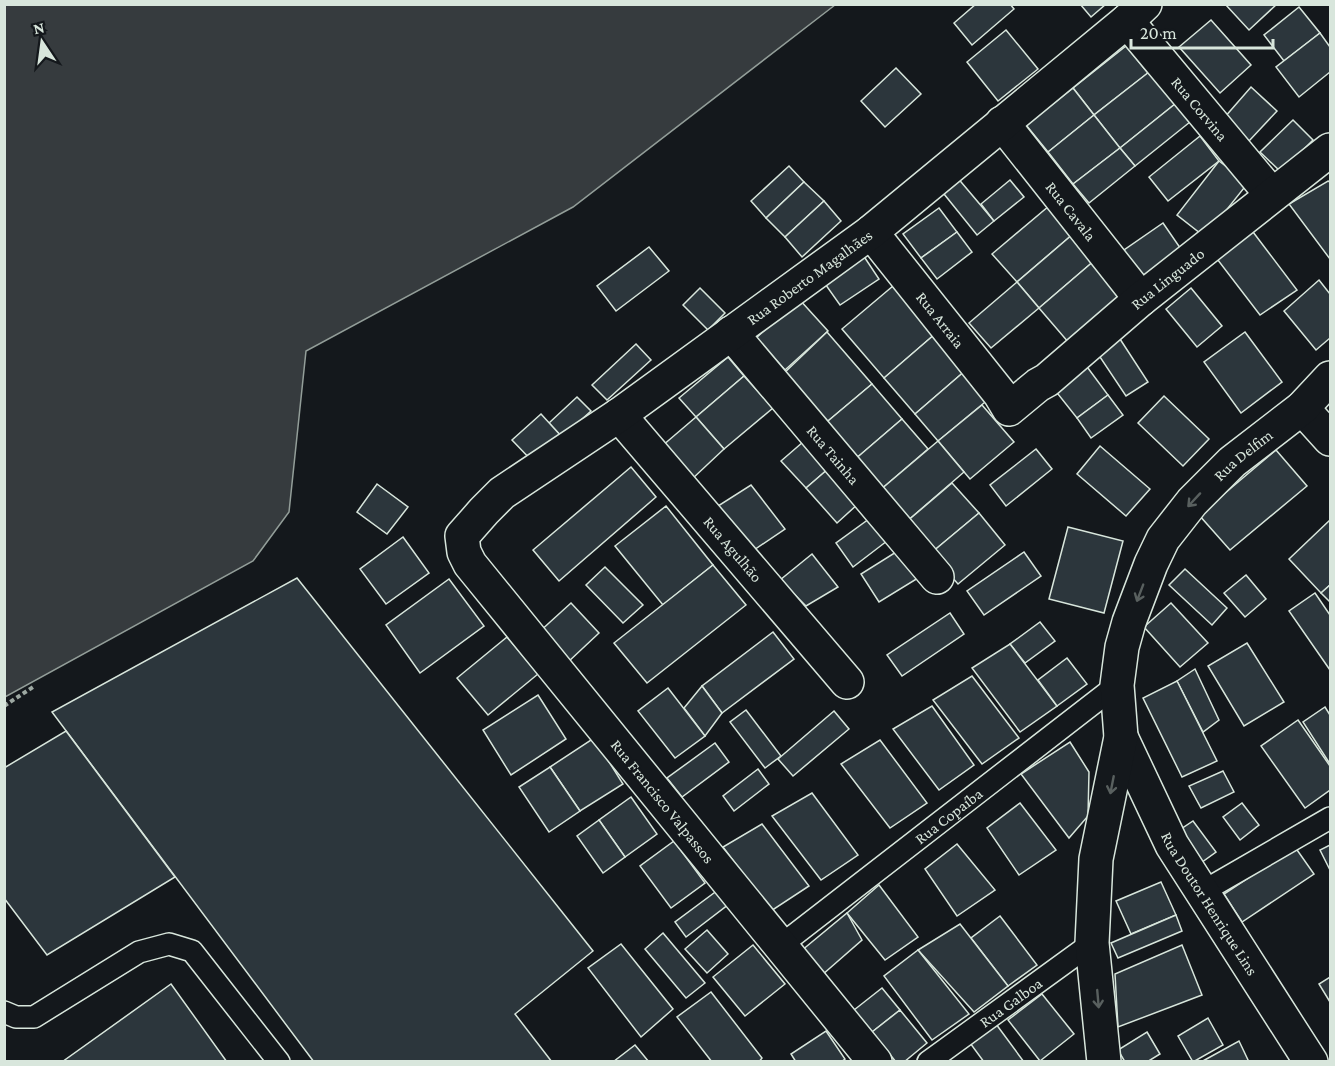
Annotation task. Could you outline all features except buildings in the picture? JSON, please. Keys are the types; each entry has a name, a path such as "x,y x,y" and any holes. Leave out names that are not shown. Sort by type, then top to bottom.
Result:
{"street":[{"name":"Rua Roberto Magalhães","path":"462,536 502,493 619,415 871,232 1136,13"},
{"name":"Rua Corvina","path":"1136,13 1272,195"},
{"name":"Rua Cavala","path":"1002,123 1141,299"},
{"name":"Rua Linguado","path":"1009,409 1038,385 1047,381 1141,299 1330,150"},
{"name":"Rua Arraia","path":"871,232 1000,394 1009,409"},
{"name":"Rua Tainha","path":"730,333 937,577"},
{"name":"Rua Delfim","path":"1117,685 1122,647 1129,622 1163,539 1192,502 1232,462 1302,408 1330,378"},
{"path":"1302,408 1330,439"},
{"name":"Rua Agulhão","path":"619,415 847,682"},
{"name":"Rua Francisco Valpassos","path":"462,536 464,552 470,564 875,1062"},
{"path":"1104,1062 1092,943 1096,859 1121,738 1117,685"},
{"name":"Rua Doutor Henrique Lins","path":"1121,738 1172,845 1311,1062"}],"lane":[{"name":"Rua Copaíba","path":"780,946 1117,685"},
{"path":"1202,892 1330,818"},
{"name":"Rua Galboa","path":"928,1062 1092,943"},
{"path":"4,1012 16,1017 34,1017 139,952 169,944 192,951 279,1062"}],"path":[{"path":"4,706 33,687"}],"shaded area":[{"path":"5,4 835,5 573,207 306,351 289,512 253,561 5,697"}]}
